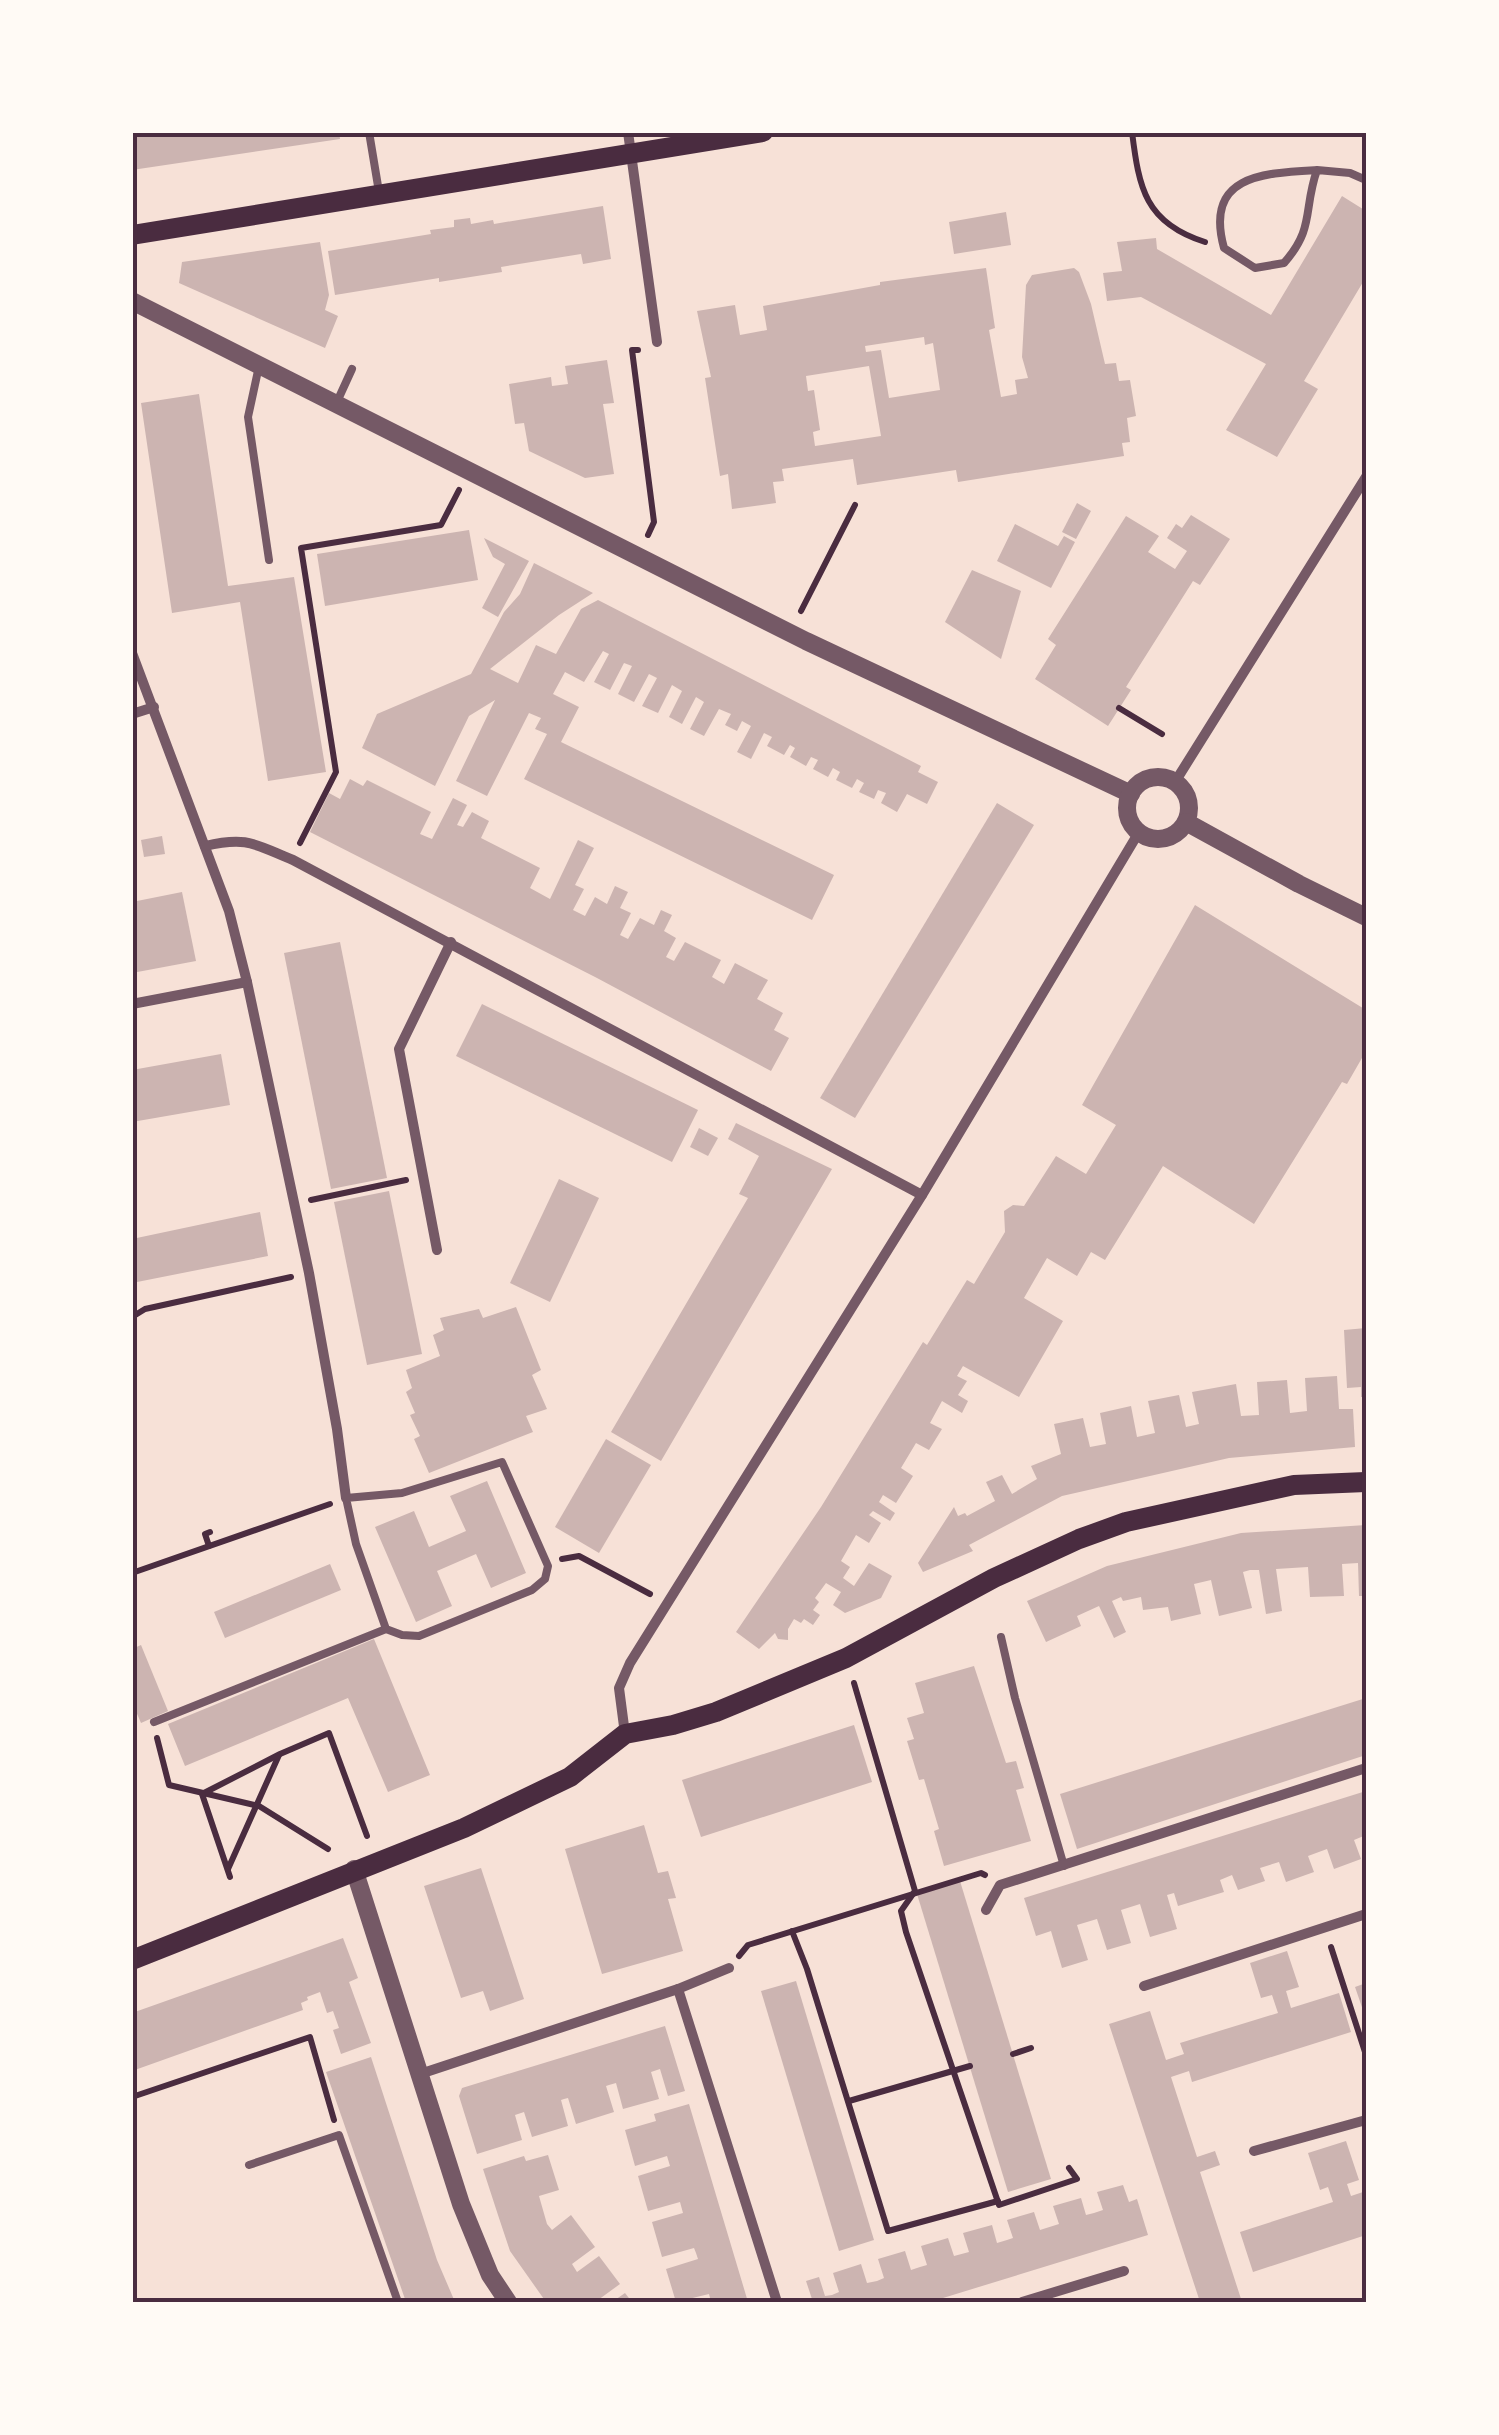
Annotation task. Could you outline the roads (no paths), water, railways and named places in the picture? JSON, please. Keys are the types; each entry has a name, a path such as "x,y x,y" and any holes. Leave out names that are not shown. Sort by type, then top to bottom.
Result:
{"main road":[{"path":"132,234 763,132"},
{"path":"132,1960 464,1828 570,1777 625,1734 673,1726 716,1712 846,1658 994,1578 1078,1539 1126,1522 1294,1486 1366,1482"}],"street":[{"path":"628,132 657,342"},
{"path":"132,301 790,632 1131,794"},
{"path":"1175,782 1366,477"},
{"path":"132,653 229,911 247,982 309,1273 338,1429 346,1498"},
{"path":"132,714 154,707"},
{"path":"1148,779 1175,782 1187,797 1186,822 1174,835 1163,838 1139,832 1128,817 1131,794 1148,779"},
{"path":"1186,822 1366,916"},
{"path":"625,1734 619,1688 667,1604 922,1195 1139,832"},
{"path":"204,846 234,839 249,841 293,860 922,1195"},
{"path":"437,1250 399,1049 451,942"},
{"path":"132,1004 247,982"},
{"path":"986,1910 1000,1885 1366,1768"},
{"path":"354,1870 461,2204 490,2276 508,2302"},
{"path":"1144,1986 1366,1914"},
{"path":"420,2074 729,1968"},
{"path":"678,1988 778,2302"},
{"path":"1254,2151 1366,2120"},
{"path":"1022,2302 1124,2271"}],"lane":[{"path":"370,132 379,196"},
{"path":"1317,170 1310,190 1307,231 1284,263 1255,268 1224,248 1219,229 1222,206 1234,188 1250,176 1317,170 1350,173 1366,180"},
{"path":"259,366 248,418 269,560"},
{"path":"336,404 352,370"},
{"path":"154,1722 386,1629 419,1636 532,1590 544,1579 548,1566 502,1462 402,1493 346,1498 356,1544 386,1629"},
{"path":"1002,1637 1015,1698 1064,1866"},
{"path":"249,2165 339,2136 398,2302"}]}
